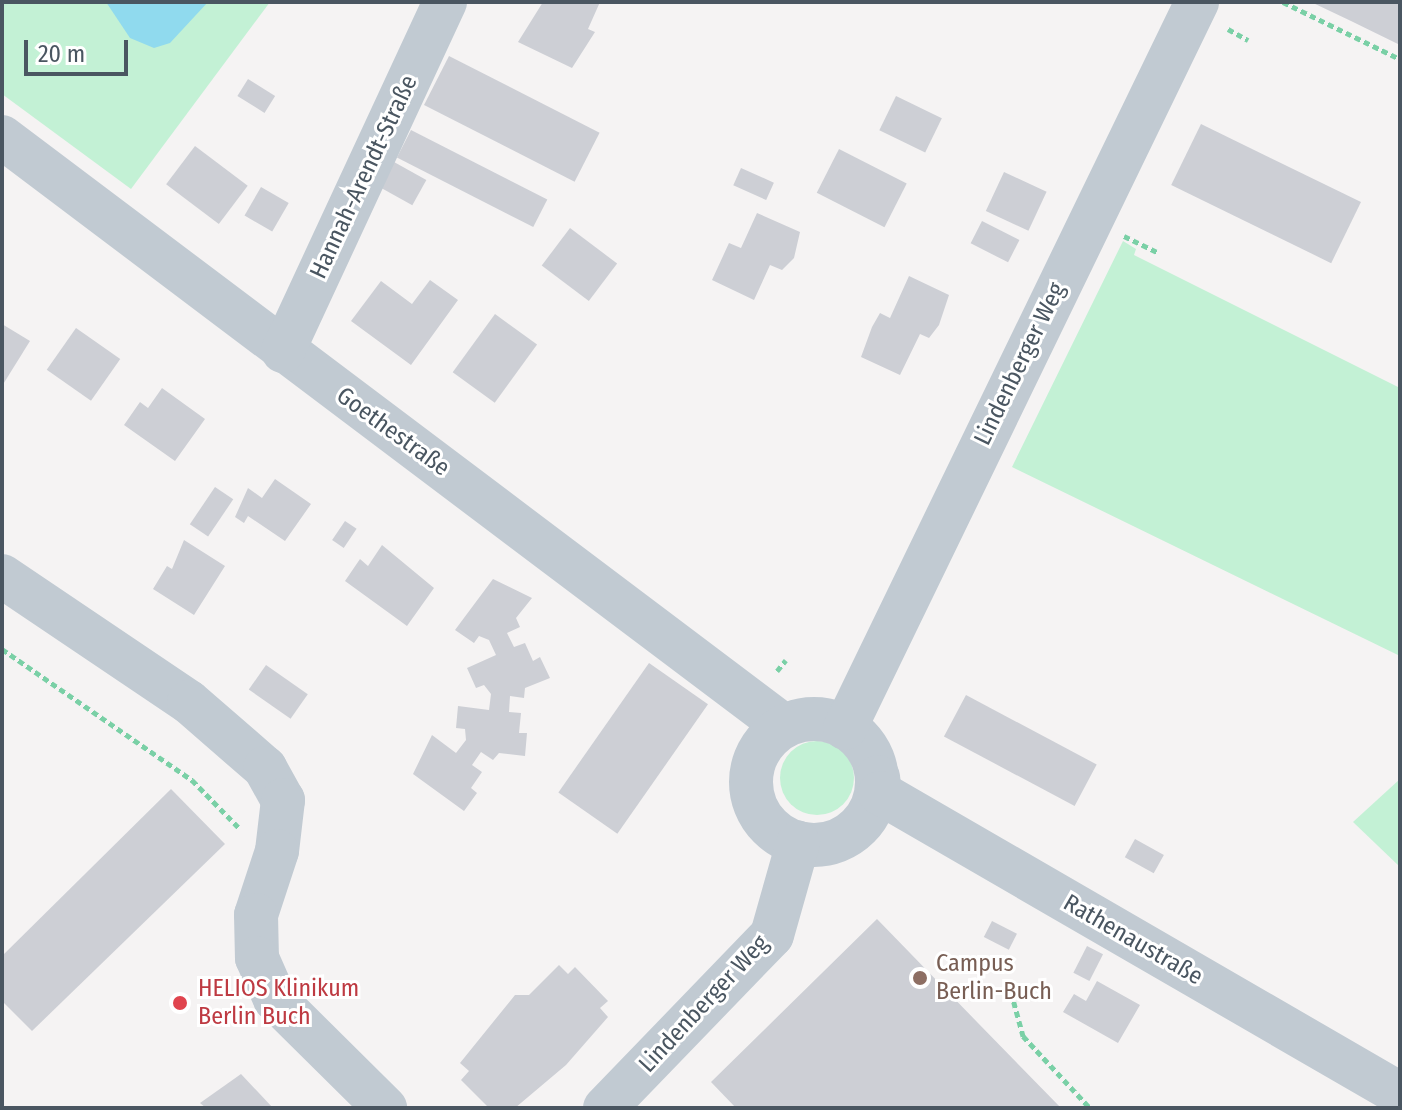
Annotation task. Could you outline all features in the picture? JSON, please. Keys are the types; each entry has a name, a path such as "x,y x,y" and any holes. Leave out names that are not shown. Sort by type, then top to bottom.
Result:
{"street":[{"name":"Hannah-Arendt-Straße","path":"283,351 445,2"},
{"name":"Lindenberger Weg","path":"845,728 1209,13"},
{"name":"Goethestraße","path":"2,137 784,726"},
{"path":"2,576 189,702 265,768 283,800 277,851 256,915 257,958 275,999 385,1108"},
{"path":"811,721 845,728 871,754 878,777 871,811 852,831 798,843 769,828 749,781 756,753 784,726 811,721"},
{"name":"Rathenaustraße","path":"878,777 880,793 1400,1094"},
{"name":"Lindenberger Weg","path":"605,1108 772,935 798,843"}],"path":[{"path":"1283,2 1400,59"},
{"path":"1209,13 1248,40"},
{"path":"1118,233 1159,253"},
{"path":"2,649 192,780 248,836"},
{"path":"1011,992 1023,1036 1090,1108"}],"green space":[{"path":"2,2 270,2 131,189 2,94"},
{"path":"1123,241 1136,249 1134,255 1400,388 1400,656 1012,467"},
{"path":"817,741 831,744 843,752 851,764 854,778 851,792 843,804 831,812 817,815 803,812 791,804 783,792 780,778 783,764 791,752 803,744"},
{"path":"1400,779 1400,867 1353,822"}],"water":[{"path":"106,2 208,2 170,43 154,48 130,38"}],"building":[{"path":"543,2 600,2 588,29 595,32 572,68 518,42"},
{"path":"1311,2 1400,2 1400,45 1351,21"},
{"path":"449,56 600,133 575,182 424,105"},
{"path":"248,79 275,96 265,113 237,96"},
{"path":"896,96 942,118 925,153 879,130"},
{"path":"1201,124 1361,202 1331,263 1171,185"},
{"path":"411,130 547,199 533,227 397,158"},
{"path":"195,146 248,186 219,224 166,184"},
{"path":"839,149 907,184 884,227 817,193"},
{"path":"394,162 426,180 412,205 380,187"},
{"path":"741,168 774,183 766,200 733,185"},
{"path":"1004,172 1047,192 1028,231 986,211"},
{"path":"261,187 289,203 272,232 244,216"},
{"path":"757,213 800,232 794,258 782,270 770,265 754,300 712,280 729,243 741,248"},
{"path":"982,221 1019,240 1008,262 971,243"},
{"path":"570,228 617,264 589,301 542,266"},
{"path":"909,276 949,295 939,325 929,338 920,334 900,375 861,357 880,313 890,318"},
{"path":"430,280 458,300 411,365 351,321 381,281 412,304"},
{"path":"495,314 537,345 495,403 453,372"},
{"path":"2,324 30,341 2,386"},
{"path":"76,328 120,359 91,401 47,370"},
{"path":"162,388 205,419 175,461 124,425 140,402 148,408"},
{"path":"275,479 311,504 285,541 248,516 244,523 235,517 248,488 262,498"},
{"path":"215,487 233,499 208,537 190,524"},
{"path":"345,521 357,529 344,548 332,540"},
{"path":"184,540 225,566 194,615 153,589 167,566 172,569"},
{"path":"382,545 434,588 407,626 345,581 360,559 368,566"},
{"path":"493,579 532,598 516,618 520,627 507,633 514,647 525,643 533,661 540,657 550,678 525,688 524,698 510,696 509,712 521,713 519,733 527,733 525,756 499,753 493,760 481,752 472,765 482,772 471,788 477,793 464,811 413,774 432,735 456,753 466,740 465,729 456,728 458,706 489,710 491,694 484,685 476,688 467,668 496,655 489,640 479,636 474,643 455,630"},
{"path":"649,663 708,704 617,834 558,792"},
{"path":"266,665 308,694 291,719 249,690"},
{"path":"966,695 1097,764 1075,806 944,736"},
{"path":"171,789 225,844 32,1031 2,1001 2,956"},
{"path":"1135,839 1164,855 1154,873 1125,857"},
{"name":"Campus Berlin-Buch","path":"877,919 1061,1108 736,1108 711,1082"},
{"path":"992,921 1017,934 1009,950 984,937"},
{"path":"1087,946 1103,954 1089,981 1073,973"},
{"path":"559,965 568,974 575,967 608,1001 600,1008 608,1017 566,1065 515,1108 489,1108 461,1080 469,1071 460,1063 515,995 529,995"},
{"path":"1097,981 1140,1005 1118,1043 1063,1012 1074,994 1086,1001"},
{"path":"241,1074 273,1108 206,1108 200,1103"}],"place":[{"name":"Campus Berlin-Buch","path":"920,978"},
{"name":"HELIOS Klinikum Berlin Buch","path":"180,1003"}]}
